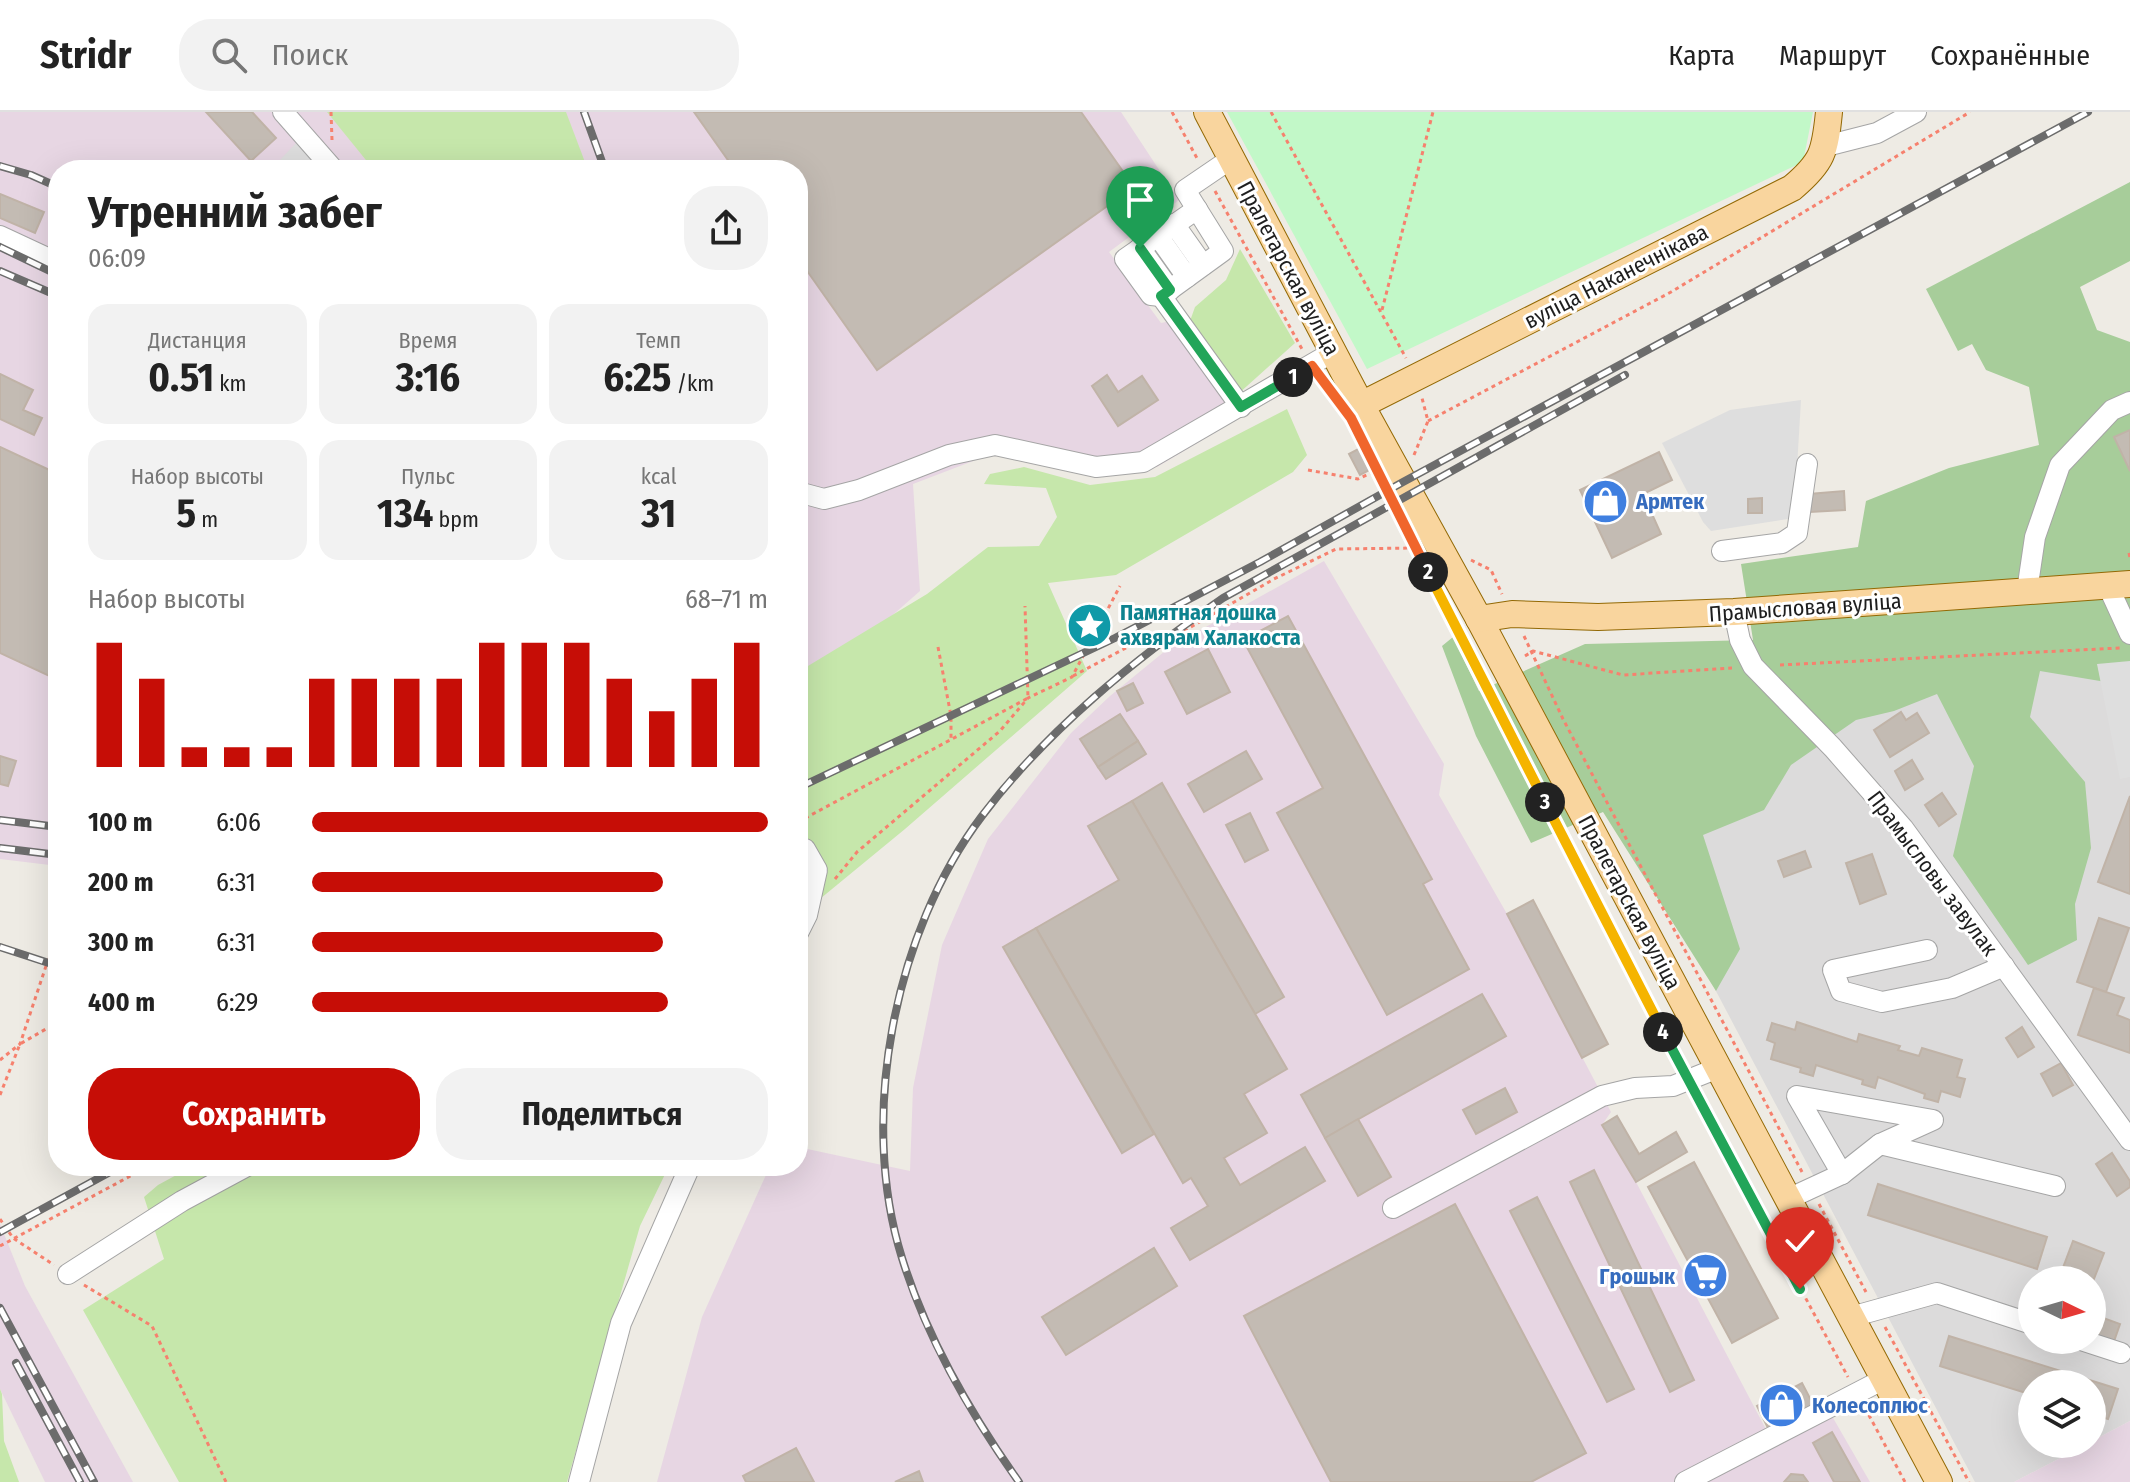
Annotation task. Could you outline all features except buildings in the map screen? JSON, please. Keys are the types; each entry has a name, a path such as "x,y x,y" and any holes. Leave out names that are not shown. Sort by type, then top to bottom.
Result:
{"main road":[{"name":"Пралетарская вуліца","path":"1207,112 1232,158 1322,359 1361,405 1479,619 1493,673 1718,1068 1800,1194 1863,1313 1884,1379 1939,1482"},
{"path":"1826,146 1829,112"},
{"name":"вуліца Наканечнікава","path":"1361,405 1792,188 1813,170 1826,146"},
{"name":"Прамысловая вуліца","path":"1479,619 1512,614 1598,617 1734,612 2119,585"}],"street":[{"path":"283,112 325,160"},
{"path":"1826,146 1877,133 1916,112"},
{"path":"1165,293 1223,251 1185,190 1232,158"},
{"path":"1197,209 1140,248 1165,293 1241,407"},
{"path":"1166,230 1195,271"},
{"path":"0,236 48,258"},
{"path":"808,495 824,499 859,490 949,455 995,445 1096,467 1143,462 1322,359"},
{"path":"2027,591 2035,537 2060,465 2112,410 2130,402"},
{"path":"1722,551 1782,543 1797,533 1807,464"},
{"path":"2119,585 2130,634"},
{"name":"Прамысловы завулак","path":"1734,612 1740,640 1753,666 1833,748 1903,828 2130,1140"},
{"path":"808,854 817,870 808,910"},
{"path":"1927,950 1833,970 1841,991 1882,1002 1952,988 2004,966"},
{"path":"1393,1208 1602,1096 1635,1088 1673,1086 1718,1068"},
{"path":"1800,1194 1842,1174 1880,1144 1933,1120 1797,1096 1842,1174"},
{"path":"1880,1144 2055,1186"},
{"path":"68,1274 182,1201 228,1176"},
{"path":"579,1482 621,1323 686,1176"},
{"path":"1863,1313 1937,1293 2018,1319"},
{"path":"2106,1348 2121,1353"},
{"path":"1685,1482 1884,1379"}],"path":[{"path":"1172,112 1207,176 1322,359"},
{"path":"1271,112 1416,377 1428,421 1412,461"},
{"path":"1382,310 1433,112"},
{"path":"1428,421 1671,292 1970,112"},
{"path":"1308,470 1358,479 1378,469 1382,478"},
{"path":"808,817 1152,634 1170,643 1189,628 1274,579 1336,549 1416,548 1410,537"},
{"path":"2129,553 2130,558"},
{"path":"1460,555 1491,570 1800,1194 1863,1313 1969,1482"},
{"path":"1072,677 1120,586"},
{"path":"832,884 857,852 1000,731 1028,698 1025,606"},
{"path":"1449,613 1493,673 1642,994 1905,1482"},
{"path":"938,647 951,716 951,739"},
{"path":"1493,673 1533,651 1623,675 2130,648"},
{"path":"0,1095 48,961"},
{"path":"0,1060 48,1028"},
{"path":"0,1246 130,1176"},
{"path":"0,1219 13,1238 152,1326 226,1482"}],"shaded area":[{"path":"0,112 1121,112 1179,200 1109,252 1161,323 1171,321 1243,416 1157,467 1100,474 994,453 913,484 920,591 870,635 808,672 808,160 48,160 48,865 0,859"},
{"path":"296,143 314,160 280,160"},
{"path":"2130,364 2130,1421 2106,1434 2106,1370 2018,1370 2018,1458 2060,1458 2014,1482 1975,1482 1545,667 2090,610"},
{"path":"1801,400 1794,518 1711,531 1703,522 1662,443 1730,410"},
{"path":"1324,561 1444,764 1439,795 1507,914 1611,1112 1602,1125 1636,1182 1770,1437 1825,1404 1870,1482 657,1482 702,1317 765,1176 808,1176 808,1149 910,1171 913,1088 942,945 988,839 1071,733 1170,647"},
{"path":"2130,661 2130,777 2120,779 2097,664"},
{"path":"0,1224 25,1286 133,1482 45,1482 0,1389"},
{"path":"2130,1421 2130,1482 2014,1482 2060,1458 2106,1458 2106,1434"}],"green space":[{"path":"327,112 566,112 584,160 366,160"},
{"path":"1227,112 1813,112 1803,162 1367,369"},
{"path":"2130,182 2130,261 2080,287 2097,330 2130,342 2130,430 2115,438 2130,471 2130,686 2040,671 2030,717 2085,782 2091,848 2075,904 2077,940 2028,965 1953,856 1974,766 1937,694 1894,711 1856,720 1791,765 1764,810 1703,835 1740,949 1716,991 1603,812 1531,843 1476,736 1442,646 1453,637 1479,691 1585,644 1753,640 1741,564 1858,547 1866,501 1949,468 2039,445 2029,387 1986,370 1972,344 1958,351 1926,289"},
{"path":"1240,249 1295,343 1237,395 1190,321 1195,307 1226,280"},
{"path":"1287,409 1307,455 1293,472 1116,575 1048,583 1087,671 808,909 808,666 927,594 988,547 1039,546 1057,517 1046,488 984,484 990,474 1024,467 1090,485 1155,477"},
{"path":"175,1176 664,1176 640,1226 567,1482 179,1482 83,1310 164,1259 144,1197"},
{"path":"0,1389 4,1441 19,1482 0,1482"}],"railway":[{"path":"584,112 601,160"},
{"path":"808,783 1115,638 1260,562 2088,112"},
{"path":"0,166 48,183"},
{"path":"0,247 48,270"},
{"path":"0,271 48,292"},
{"path":"1019,1482 967,1402 937,1346 912,1288 889,1204 884,1146 885,1087 892,1028 906,970 926,914 951,863 982,816 1035,754 1125,671 1190,621 1223,598 1625,375"},
{"path":"0,820 48,826"},
{"path":"0,848 48,854"},
{"path":"0,947 48,963"},
{"path":"0,1232 103,1176"},
{"path":"0,1308 94,1482"},
{"path":"16,1363 80,1482"}],"place":[{"name":"Армтек","path":"1605,501"},
{"name":"Памятная дошка ахвярам Халакоста","path":"1089,625"},
{"name":"Грошык","path":"1706,1276"},
{"name":"Колесоплюс","path":"1781,1405"}],"route":[{"path":"1140,248 1170,290 1161,296 1241,407 1312,366 1351,418 1642,994 1800,1289"}]}
